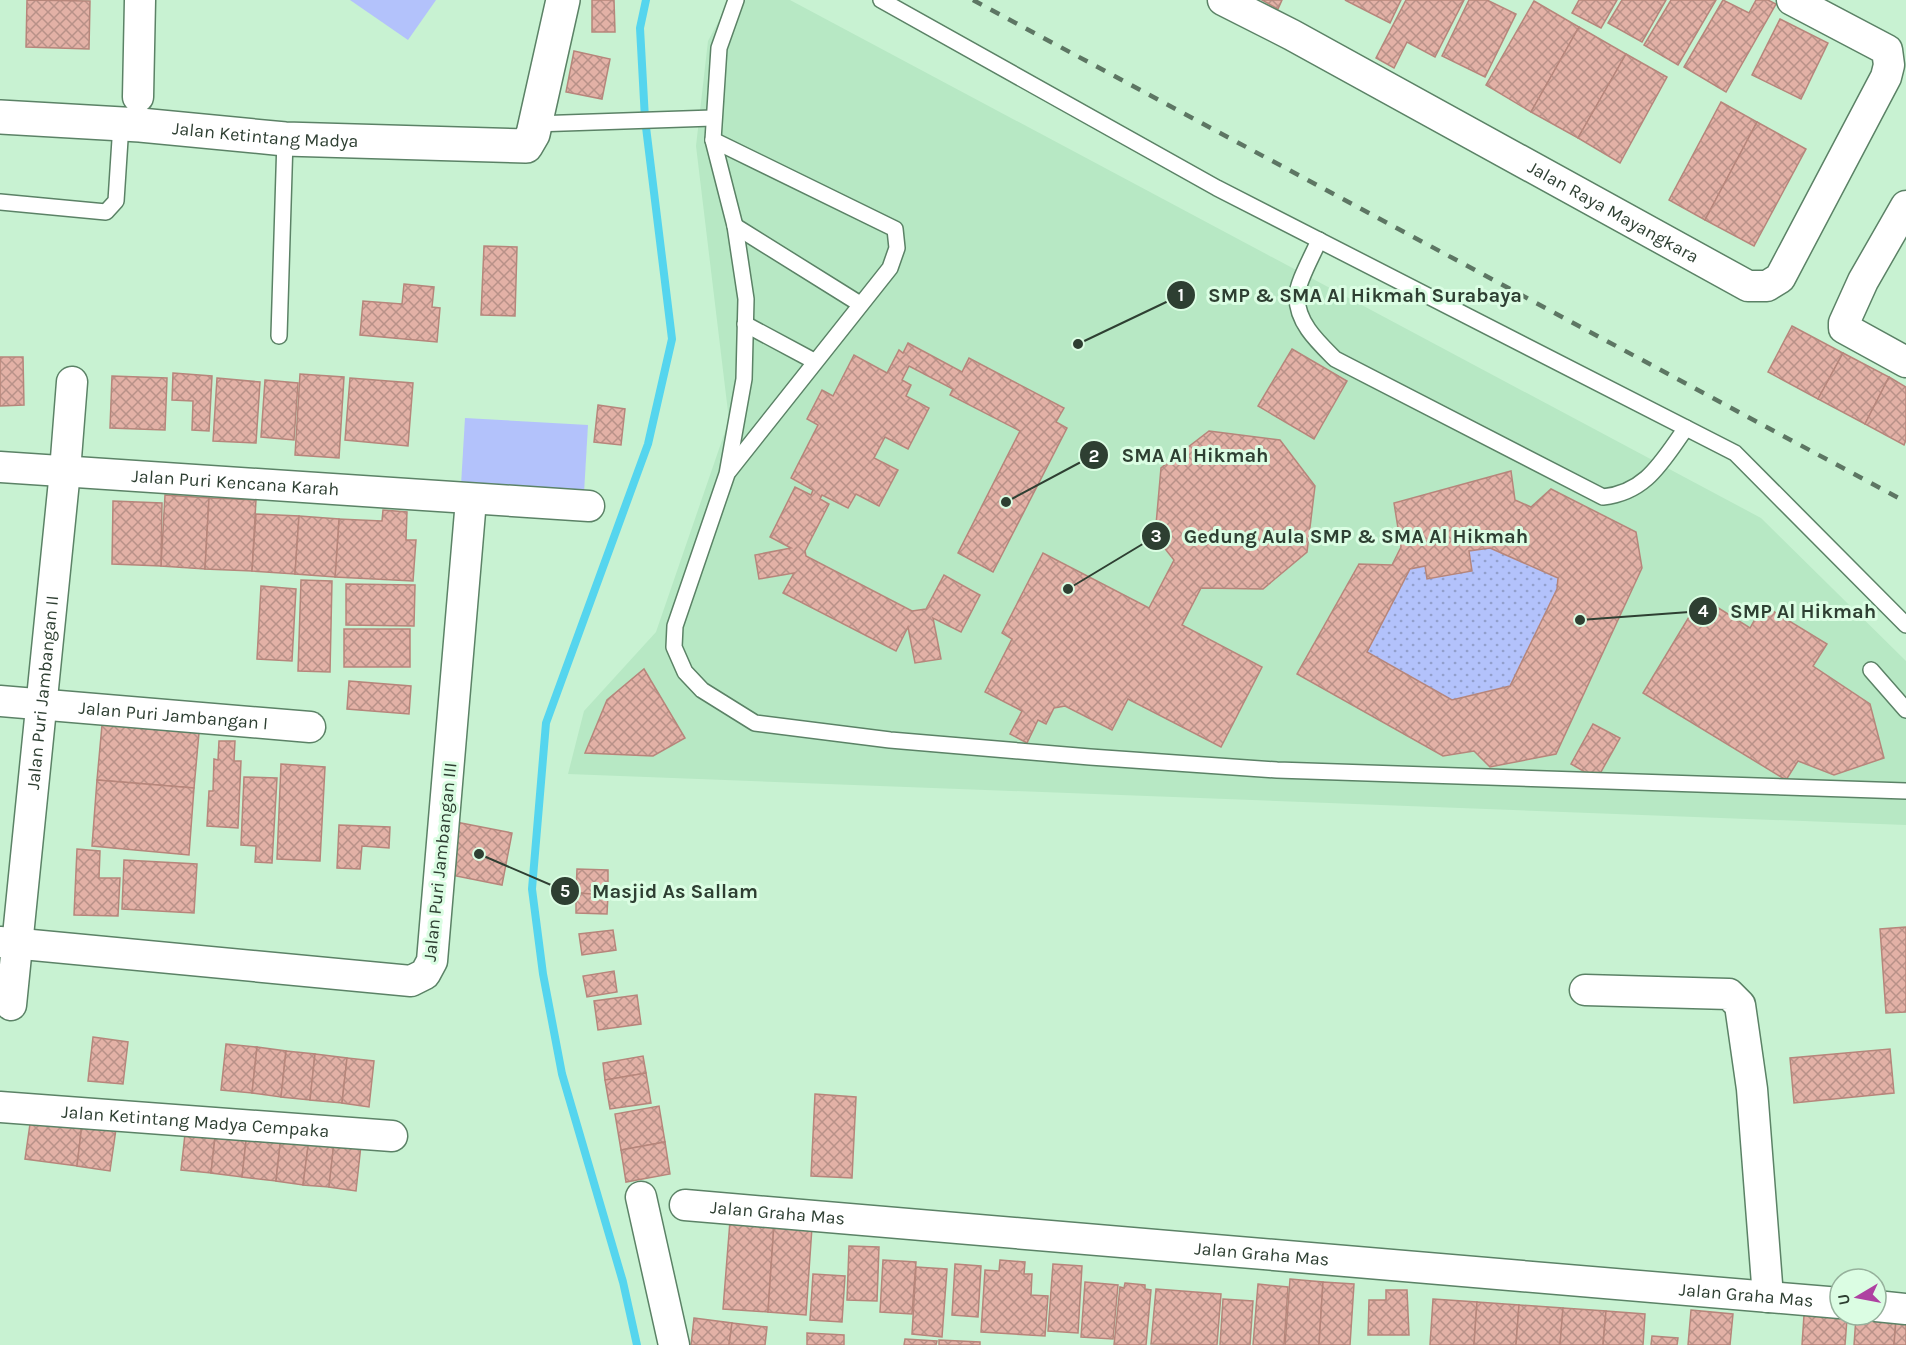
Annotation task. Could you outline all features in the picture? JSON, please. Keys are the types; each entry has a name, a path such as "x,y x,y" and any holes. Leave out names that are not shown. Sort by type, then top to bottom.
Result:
{"street":[{"path":"129,110 140,0"},
{"path":"531,134 563,0"},
{"name":"Jalan Raya Mayangkara","path":"1224,0 1292,35 1748,286 1767,286 1780,278 1886,78 1889,65 1887,50 1792,0"},
{"name":"Jalan Ketintang Madya","path":"0,117 129,110 285,140 523,146 531,134"},
{"path":"1906,206 1863,281 1845,317 1844,328 1906,362"},
{"name":"Jalan Puri Jambangan II","path":"11,1005 9,943 42,705 72,382"},
{"name":"Jalan Puri Kencana Karah","path":"0,467 471,500 589,506"},
{"name":"Jalan Puri Jambangan III","path":"9,943 411,981 425,974 432,961 471,500"},
{"name":"Jalan Puri Jambangan I","path":"0,701 310,727"},
{"path":"1585,990 1730,994 1740,1005 1752,1089 1768,1297"},
{"name":"Jalan Ketintang Madya Cempaka","path":"0,1107 392,1136"},
{"path":"641,1197 674,1345"},
{"name":"Jalan Graha Mas","path":"685,1205 1828,1302"},
{"path":"1888,1307 1906,1309"}],"lane":[{"path":"736,0 719,48 713,140 735,226 746,299 744,379 727,474 675,626 674,647 685,672 702,690 755,723 949,745 1278,770 1906,791"},
{"path":"881,0 1217,188 1735,453 1906,626"},
{"path":"0,202 106,212 116,201 129,110"},
{"path":"531,134 633,120 713,118"},
{"path":"279,336 285,140"},
{"path":"713,140 895,229 897,248 890,268 727,474"},
{"path":"735,226 860,304"},
{"path":"1319,240 1296,295 1302,319 1313,338 1335,359 1603,497 1622,495 1650,477 1686,428"},
{"path":"745,324 814,362"},
{"path":"1871,670 1906,710"}],"shaded area":[{"path":"350,0 436,0 408,40"},
{"path":"730,0 790,0 1761,518 1906,661 1906,825 568,774 584,711 656,632 729,420 696,146 708,41"},
{"path":"465,418 588,425 584,493 461,485"},
{"path":"1490,548 1558,578 1557,589 1510,686 1452,700 1367,652 1410,569 1425,566 1427,578 1472,570 1469,551"}],"building":[{"path":"27,0 90,1 89,49 26,47"},
{"path":"592,0 614,0 615,32 592,32"},
{"path":"1262,0 1282,0 1278,9"},
{"path":"1345,0 1401,0 1390,23"},
{"path":"1406,0 1464,0 1435,57 1407,42 1394,68 1376,58"},
{"path":"1469,0 1487,0 1516,14 1485,77 1442,56"},
{"path":"1579,0 1617,0 1601,28 1572,13"},
{"path":"1622,0 1666,0 1642,42 1608,23"},
{"path":"1671,0 1716,0 1678,65 1644,45"},
{"path":"1723,0 1749,13 1756,0 1768,0 1776,4 1726,92 1684,67"},
{"path":"1534,1 1579,27 1531,112 1486,85"},
{"path":"1780,19 1828,43 1801,99 1752,75"},
{"path":"1579,27 1626,54 1578,138 1531,112"},
{"path":"574,51 610,59 602,99 566,92"},
{"path":"1626,54 1667,77 1620,163 1578,138"},
{"path":"1721,102 1757,122 1705,220 1669,200"},
{"path":"1757,122 1806,149 1754,246 1705,220"},
{"path":"484,246 517,247 515,316 481,315"},
{"path":"404,284 434,287 432,307 440,308 437,342 360,335 363,301 402,304"},
{"path":"1792,326 1843,353 1818,399 1768,372"},
{"path":"908,343 962,372 969,358 1064,408 1056,422 1067,428 993,572 958,553 1020,431 950,395 953,389 909,366 902,380 911,385 906,396 929,408 908,449 885,437 874,458 898,470 879,506 856,494 848,508 822,495 820,499 829,504 805,551 806,556 912,611 926,609 944,575 980,595 961,632 933,618 941,659 915,663 908,627 896,651 783,593 794,573 759,579 755,555 791,548 770,537 795,487 811,495 813,490 791,478 818,425 807,419 822,390 833,396 854,355 887,373 899,350 903,353"},
{"path":"1292,349 1347,381 1314,439 1258,406"},
{"path":"1843,353 1889,377 1865,424 1818,399"},
{"path":"0,357 23,357 24,405 0,406"},
{"path":"173,373 212,376 209,431 192,430 193,401 172,400"},
{"path":"300,374 344,377 339,458 295,455"},
{"path":"112,376 167,378 165,430 110,428"},
{"path":"1889,377 1906,387 1906,440 1904,445 1865,424"},
{"path":"217,378 260,382 256,443 213,441"},
{"path":"350,378 413,383 408,446 345,440"},
{"path":"265,380 298,383 294,440 261,437"},
{"path":"598,405 625,409 621,445 594,442"},
{"path":"1209,431 1280,440 1315,486 1307,552 1263,589 1201,588 1182,625 1262,667 1221,747 1128,699 1112,730 1065,706 1054,708 1046,724 1038,720 1027,743 1010,734 1022,711 985,692 1012,639 1002,633 1043,553 1149,608 1174,560 1155,536 1161,468"},
{"path":"1511,471 1515,500 1531,507 1551,489 1636,532 1642,568 1556,754 1490,767 1474,751 1443,756 1297,674 1359,564 1392,565 1401,547 1394,503","holes":["1490,548 1558,578 1557,589 1510,686 1452,700 1367,652 1410,569 1425,566 1427,579 1472,571 1469,551"]},
{"path":"165,495 209,498 205,569 161,566"},
{"path":"209,498 256,500 252,571 205,569"},
{"path":"113,501 162,503 161,566 112,564"},
{"path":"383,510 407,512 406,540 416,540 413,581 335,577 339,519 382,521"},
{"path":"256,514 299,516 295,574 252,571"},
{"path":"299,516 339,519 335,577 295,574"},
{"path":"301,580 332,581 330,672 298,671"},
{"path":"346,584 415,585 414,626 346,625"},
{"path":"261,586 296,589 292,661 257,659"},
{"path":"1701,597 1750,628 1763,605 1827,644 1813,666 1870,704 1884,758 1834,775 1798,761 1786,780 1643,693"},
{"path":"344,629 410,629 410,667 344,667"},
{"path":"644,669 685,738 653,756 585,753 607,700"},
{"path":"349,681 411,686 409,714 347,709"},
{"path":"103,714 200,722 194,788 97,780"},
{"path":"1593,724 1620,738 1597,779 1571,764"},
{"path":"219,741 235,741 234,761 241,761 238,828 207,826 209,791 213,791 214,759 218,760"},
{"path":"281,764 325,767 320,861 277,859"},
{"path":"244,777 277,778 272,863 255,862 256,846 241,845"},
{"path":"97,780 194,788 189,855 92,846"},
{"path":"456,822 512,833 502,885 446,874"},
{"path":"339,825 390,827 389,848 362,846 360,869 337,868"},
{"path":"77,849 100,851 99,878 120,878 118,916 74,915"},
{"path":"124,860 197,864 194,913 122,909"},
{"path":"577,869 608,870 608,895 576,893"},
{"path":"576,893 608,895 607,914 576,913"},
{"path":"1906,927 1906,1012 1886,1013 1880,929"},
{"path":"613,930 616,950 582,955 579,934"},
{"path":"614,971 617,992 587,997 583,976"},
{"path":"637,995 641,1024 598,1030 594,1001"},
{"path":"93,1037 128,1042 123,1084 88,1081"},
{"path":"226,1044 257,1047 252,1093 221,1090"},
{"path":"257,1047 286,1051 281,1097 252,1093"},
{"path":"1890,1049 1894,1093 1794,1103 1790,1058"},
{"path":"286,1051 315,1054 310,1100 281,1097"},
{"path":"315,1054 347,1058 342,1103 310,1100"},
{"path":"643,1056 646,1073 605,1080 603,1063"},
{"path":"347,1058 374,1061 369,1107 342,1103"},
{"path":"646,1073 651,1103 610,1109 605,1080"},
{"path":"815,1094 856,1097 852,1178 811,1176"},
{"path":"659,1106 665,1142 621,1150 615,1114"},
{"path":"31,1117 82,1124 77,1166 25,1159"},
{"path":"82,1124 116,1129 110,1171 77,1166"},
{"path":"186,1125 216,1128 211,1173 181,1170"},
{"path":"216,1128 247,1132 242,1177 211,1173"},
{"path":"247,1132 281,1136 276,1181 242,1177"},
{"path":"281,1136 309,1139 303,1185 276,1181"},
{"path":"309,1139 334,1142 329,1187 303,1185"},
{"path":"334,1142 361,1145 356,1191 329,1187"},
{"path":"665,1142 670,1174 626,1182 621,1150"},
{"path":"730,1221 774,1224 768,1312 723,1309"},
{"path":"774,1224 812,1227 806,1315 768,1312"},
{"path":"849,1246 879,1247 877,1301 847,1300"},
{"path":"883,1260 916,1262 912,1314 880,1312"},
{"path":"1000,1260 1025,1262 1024,1274 1032,1274 1031,1295 1048,1296 1045,1336 981,1332 985,1270 999,1271"},
{"path":"955,1264 981,1266 978,1317 952,1315"},
{"path":"1053,1264 1082,1266 1078,1333 1048,1331"},
{"path":"916,1267 947,1269 942,1337 912,1334"},
{"path":"813,1274 845,1276 842,1322 810,1320"},
{"path":"1290,1279 1323,1282 1319,1345 1285,1345"},
{"path":"1085,1282 1118,1285 1113,1339 1081,1337"},
{"path":"1323,1282 1354,1284 1350,1345 1319,1345"},
{"path":"1125,1283 1145,1285 1145,1289 1151,1290 1146,1345 1114,1345 1120,1287 1124,1288"},
{"path":"1258,1284 1288,1287 1284,1345 1253,1345"},
{"path":"1156,1289 1221,1294 1217,1345 1151,1344"},
{"path":"1386,1290 1407,1290 1409,1335 1368,1335 1369,1300 1386,1300"},
{"path":"1223,1299 1253,1301 1250,1345 1220,1345"},
{"path":"1433,1299 1477,1302 1474,1345 1430,1345"},
{"path":"1477,1302 1519,1305 1516,1345 1474,1345"},
{"path":"1519,1305 1563,1308 1560,1345 1516,1345"},
{"path":"1563,1308 1606,1311 1603,1345 1560,1345"},
{"path":"1691,1310 1733,1314 1730,1345 1688,1345"},
{"path":"1606,1311 1645,1314 1643,1345 1603,1345"},
{"path":"1804,1315 1828,1317 1828,1327 1846,1327 1845,1345 1802,1345"},
{"path":"694,1318 732,1323 729,1345 691,1345"},
{"path":"1888,1319 1896,1320 1894,1345 1854,1345 1855,1327 1888,1327"},
{"path":"1896,1320 1906,1321 1906,1345 1894,1345"},
{"path":"732,1323 767,1327 765,1345 729,1345"},
{"path":"807,1333 844,1335 844,1345 807,1345"},
{"path":"1652,1336 1678,1338 1677,1345 1651,1345"},
{"path":"905,1339 937,1341 936,1345 904,1345"},
{"path":"939,1340 980,1342 980,1345 939,1345"}],"waterway":[{"path":"637,1345 623,1282 562,1074 543,974 532,889 546,723 648,444 672,339 645,119 640,28 646,0"}],"railway":[{"path":"973,0 1906,502"}],"place":[{"name":"SMP & SMA Al Hikmah Surabaya","path":"1078,344"},
{"name":"SMA Al Hikmah","path":"1006,502"},
{"name":"Gedung Aula SMP & SMA Al Hikmah","path":"1068,589"},
{"name":"SMP Al Hikmah","path":"1580,620"},
{"name":"Masjid As Sallam","path":"479,854"}]}
